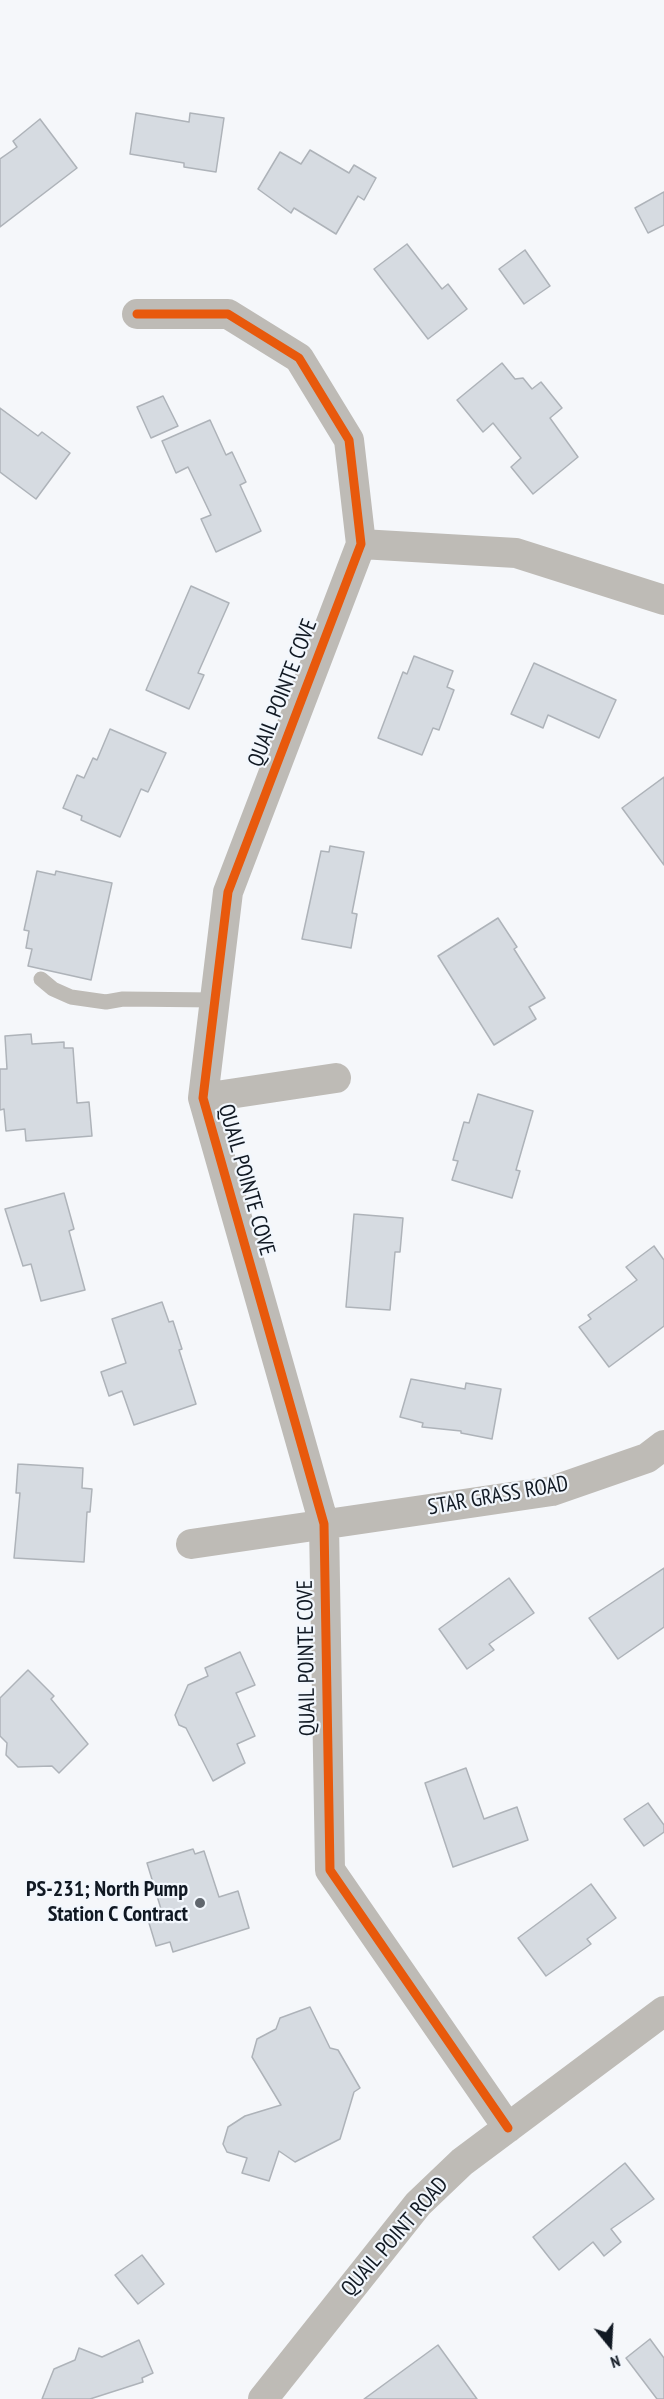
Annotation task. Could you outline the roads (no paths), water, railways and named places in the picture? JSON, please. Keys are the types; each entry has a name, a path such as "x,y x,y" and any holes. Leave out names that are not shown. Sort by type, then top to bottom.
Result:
{"street":[{"name":"QUAIL POINTE COVE","path":"137,314 228,314 299,358 349,440 361,544 228,892 203,1098 324,1524 330,1870 508,2128"},
{"path":"361,544 516,553 664,600"},
{"path":"203,1098 336,1078"},
{"name":"STAR GRASS ROAD","path":"191,1544 552,1491 647,1458 664,1445"},
{"name":"QUAIL POINT ROAD","path":"263,2399 414,2207 462,2162 664,2011"}],"lane":[{"path":"41,979 53,989 71,997 106,1002 123,999 215,1000"}],"place":[{"name":"PS-231; North Pump Station C Contract","path":"200,1903"}]}
